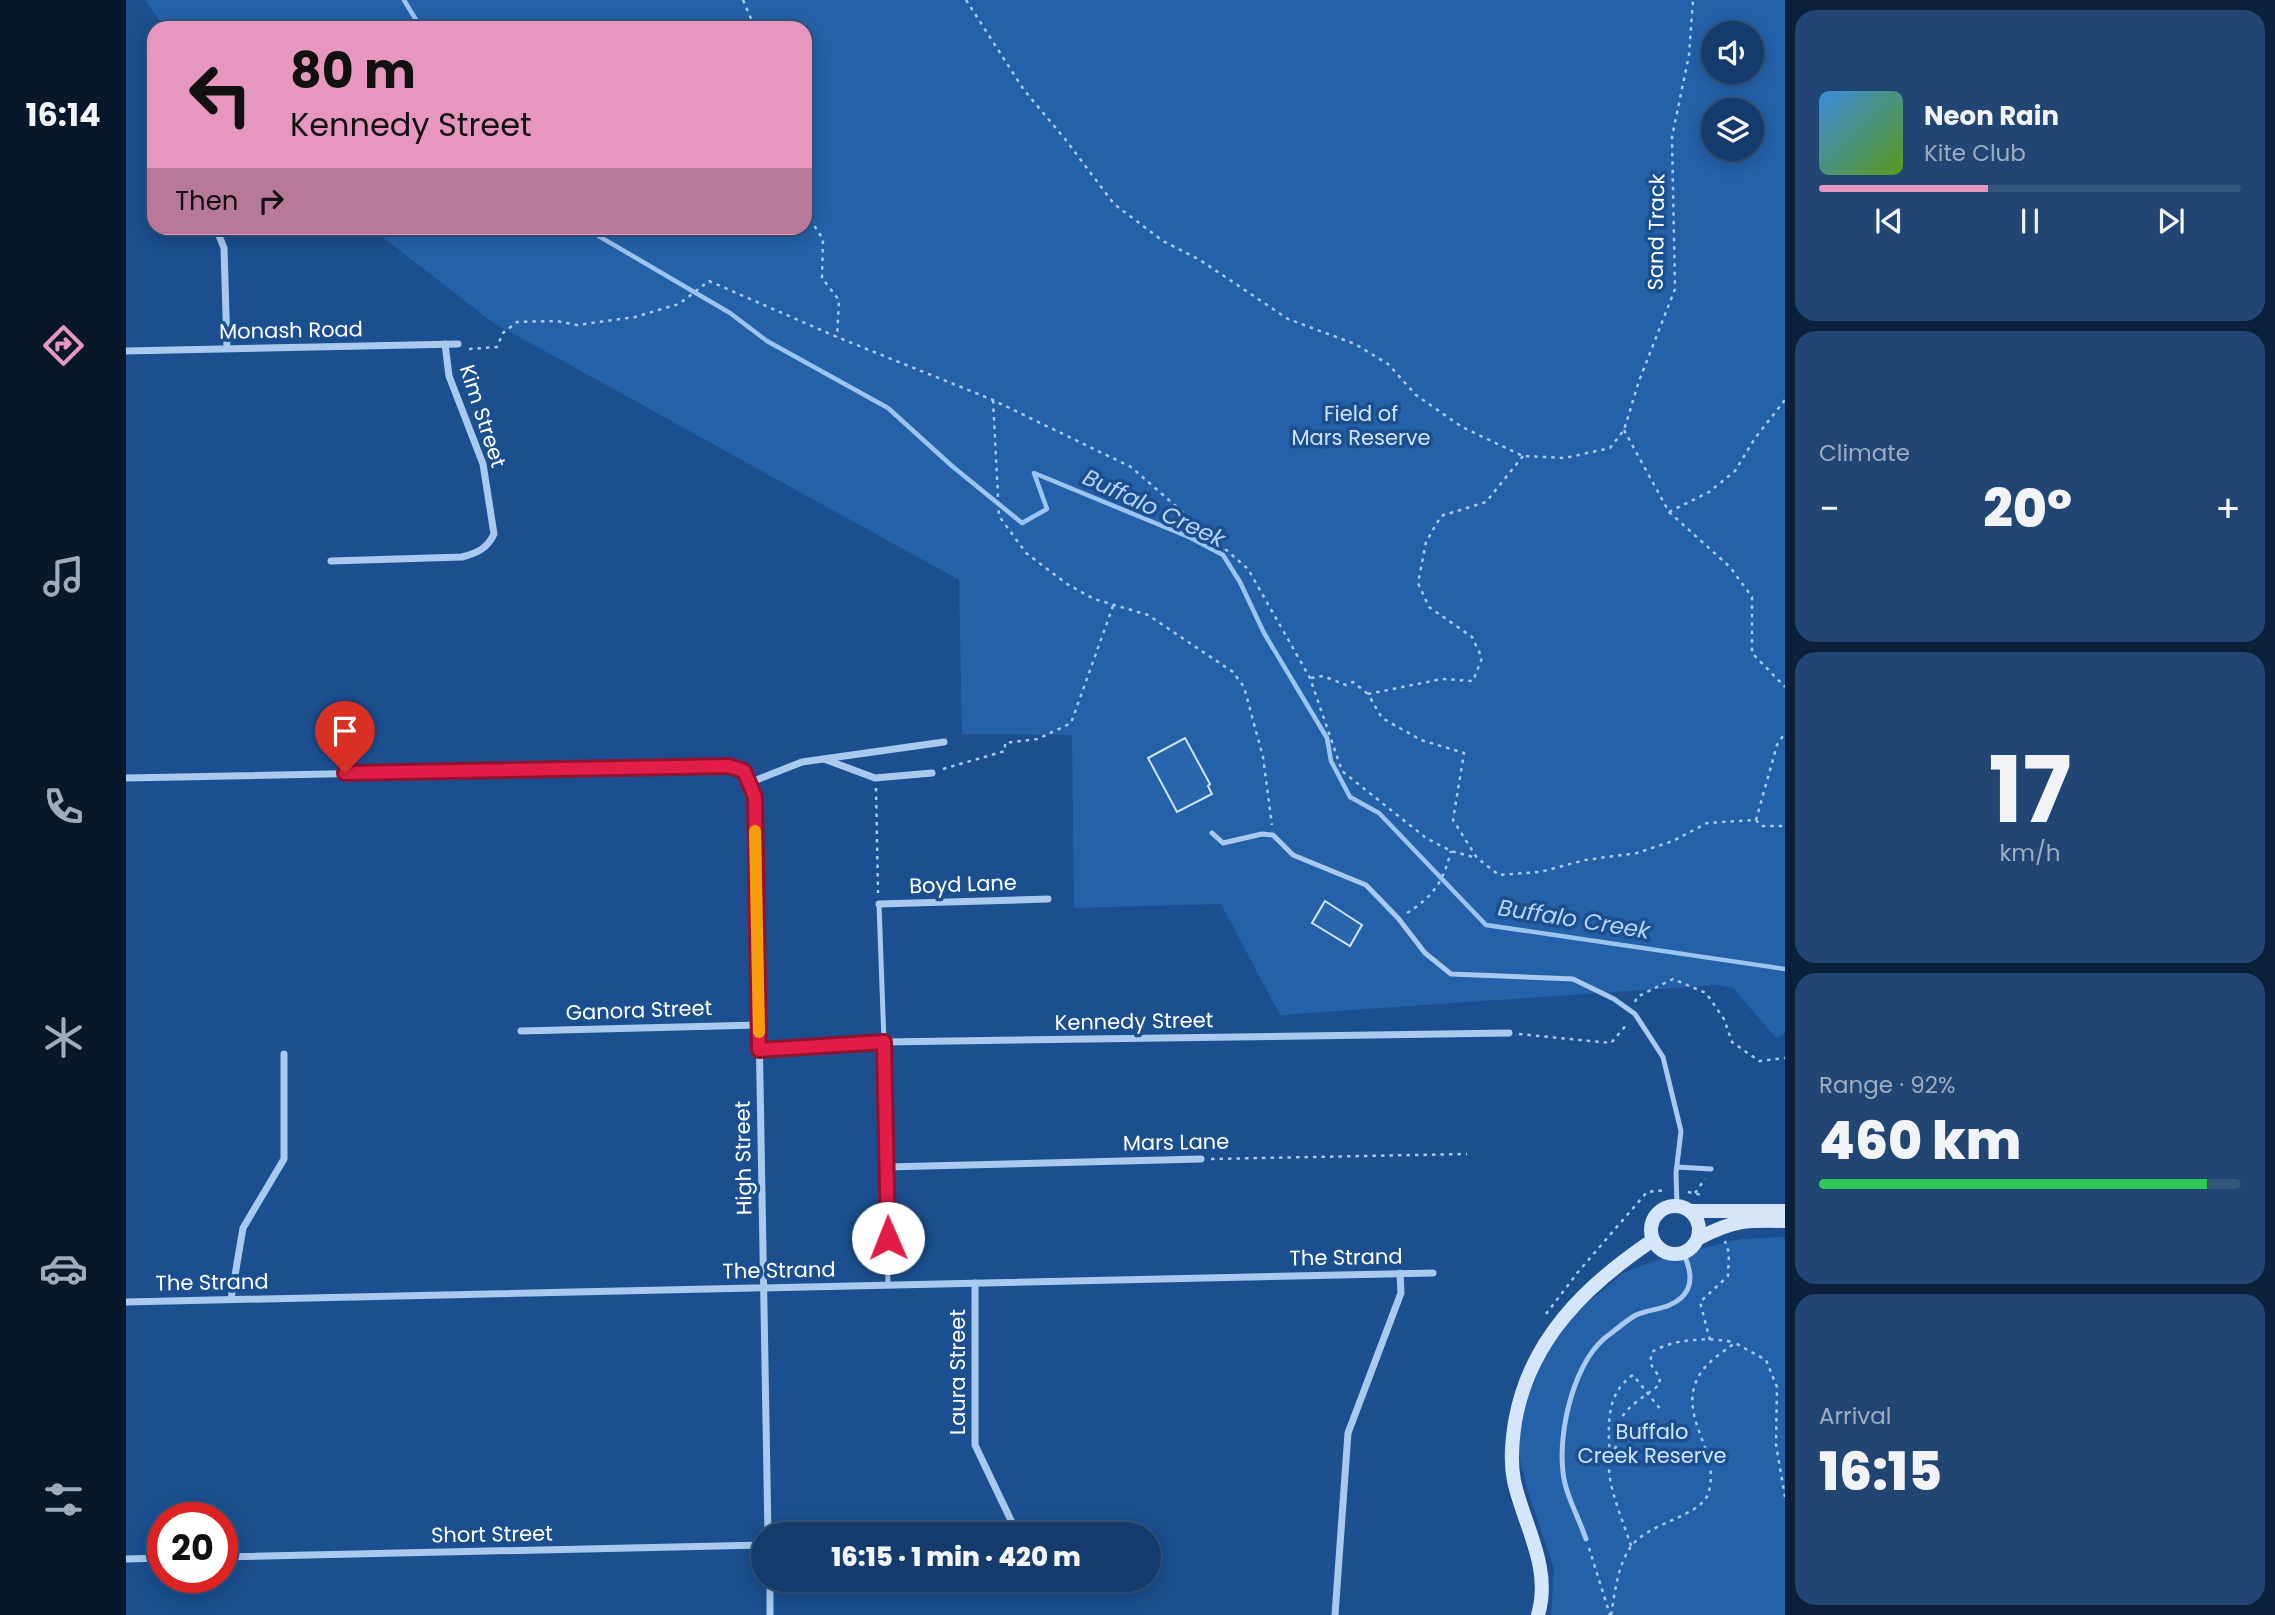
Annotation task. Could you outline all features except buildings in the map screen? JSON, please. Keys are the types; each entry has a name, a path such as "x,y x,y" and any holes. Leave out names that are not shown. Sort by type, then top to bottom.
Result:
{"main road":[{"path":"1684,1209 1699,1224 1699,1238 1684,1254 1669,1254 1657,1247 1651,1226 1653,1219 1663,1209 1684,1209 1785,1211"},
{"path":"1699,1238 1720,1227 1744,1220 1785,1221"},
{"path":"1538,1615 1543,1596 1542,1568 1514,1480 1512,1461 1513,1434 1525,1381 1547,1339 1575,1302 1603,1276 1653,1240"}],"street":[{"path":"219,235 224,248 227,348"},
{"name":"Kim Street","path":"331,561 461,557 477,554 489,544 494,534 483,464 449,376 445,344"},
{"name":"Monash Road","path":"126,351 458,344"},
{"path":"126,778 729,766 744,771 751,782 802,762 944,742"},
{"path":"823,759 875,778 932,773"},
{"name":"High Street","path":"751,782 755,797 768,1522"},
{"name":"Boyd Lane","path":"878,904 1048,899"},
{"name":"Ganora Street","path":"521,1031 758,1024"},
{"name":"Kennedy Street","path":"759,1050 884,1042 1509,1033"},
{"path":"231,1299 243,1228 284,1159 284,1054"},
{"name":"Mars Lane","path":"886,1167 1201,1159"},
{"path":"1335,1615 1348,1433 1401,1293 1400,1273"},
{"name":"The Strand","path":"126,1302 1433,1273"},
{"name":"Laura Street","path":"975,1283 975,1445 1010,1522"},
{"name":"Short Street","path":"238,1557 751,1545"},
{"path":"126,1559 147,1559"},
{"path":"770,1592 770,1615"}],"lane":[{"path":"1212,833 1223,843 1262,834 1273,835 1293,855 1366,885 1398,918 1425,953 1451,974 1573,979 1614,999 1633,1013 1663,1057 1681,1131 1677,1167 1684,1209"},
{"path":"878,904 884,1042 888,1285"},
{"path":"1677,1167 1711,1169"},
{"path":"1586,1539 1563,1474 1567,1407 1586,1363 1606,1337 1637,1315 1668,1307 1681,1298 1689,1287 1690,1269 1684,1254"}],"path":[{"path":"743,0 752,21"},
{"path":"966,0 1024,90 1114,204 1163,241 1200,261 1288,319 1355,344 1388,364 1416,395 1462,427 1523,456 1565,458 1610,448 1625,429 1669,512 1730,567 1752,597 1752,653 1785,687"},
{"name":"Sand Track","path":"1625,429 1639,380 1675,289 1672,137 1689,55 1693,0"},
{"path":"812,222 823,239 822,278 839,300 837,337"},
{"path":"458,344 474,351 497,347 503,332 517,323 555,321 578,325 635,317 679,304 709,281 837,337 993,400 1131,467 1248,569 1310,678 1342,771 1426,838 1451,851 1477,858"},
{"path":"993,400 999,516 1026,553 1067,584 1112,606 1148,615 1233,672 1244,687 1263,757 1273,835"},
{"path":"1669,512 1709,492 1735,471 1755,438 1785,400"},
{"path":"1368,694 1442,678 1474,681 1482,658 1472,637 1429,607 1418,583 1426,542 1441,516 1486,502 1523,456"},
{"path":"932,773 1004,751 1005,743 1038,739 1071,723 1112,606"},
{"path":"1310,678 1324,677 1346,685 1353,682 1368,694 1382,718 1421,740 1464,753 1453,820 1477,858 1499,875 1540,872 1585,860 1637,853 1673,841 1707,823 1756,821 1761,825 1785,826"},
{"path":"1756,821 1777,744 1785,733"},
{"name":"Boyd Lane","path":"875,778 878,904"},
{"path":"1398,918 1428,900 1445,874 1451,851"},
{"path":"1509,1033 1611,1043 1633,1013 1637,997 1673,979 1706,993 1724,1019 1732,1042 1759,1061 1785,1058"},
{"name":"Mars Lane","path":"1201,1159 1467,1154"},
{"path":"1695,1193 1711,1169"},
{"path":"1544,1319 1578,1272 1639,1200 1647,1192 1659,1190"},
{"path":"1700,1302 1710,1340"},
{"path":"1610,1456 1615,1452 1624,1414 1659,1385 1660,1378 1650,1363 1652,1352 1678,1343 1710,1340 1735,1343 1766,1360 1777,1387 1776,1445 1785,1497"},
{"path":"1610,1615 1619,1569 1631,1546 1672,1518 1693,1510 1706,1498 1711,1481 1711,1461 1696,1429 1690,1404 1691,1395 1703,1369 1735,1343"},
{"path":"1631,1546 1609,1477 1610,1456 1607,1445 1612,1398 1617,1389 1633,1374 1661,1410"},
{"path":"1586,1539 1610,1615"}],"green space":[{"name":"Field of Mars Reserve","path":"145,0 1785,0 1785,1033 1776,1038 1733,988 1716,985 1280,1015 1221,904 1074,908 1072,735 962,734 959,580 492,322 380,235 812,235 812,21 160,21"},
{"name":"Buffalo Creek Reserve","path":"1785,1238 1785,1615 1551,1615 1554,1569 1528,1492 1517,1448 1529,1390 1544,1355 1564,1323 1623,1273 1665,1257 1742,1239"}],"waterway":[{"name":"Buffalo Creek","path":"404,0 417,21"},
{"name":"Buffalo Creek","path":"597,235 730,313 767,341 888,408 952,466 1022,523 1047,509 1034,473 1189,537 1223,555 1240,582 1264,633 1327,738 1331,761 1350,797 1379,813 1486,925 1785,969"}],"slow traffic":[{"path":"755,831 759,1032"}],"route":[{"path":"345,773 729,766 744,771 751,782 755,797 759,1050 884,1042 888,1238"}]}
